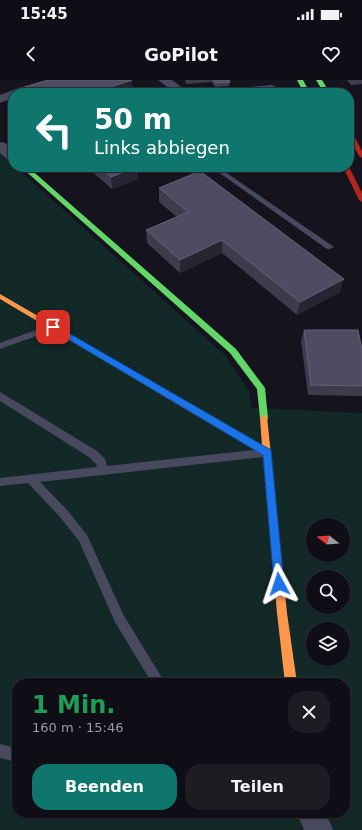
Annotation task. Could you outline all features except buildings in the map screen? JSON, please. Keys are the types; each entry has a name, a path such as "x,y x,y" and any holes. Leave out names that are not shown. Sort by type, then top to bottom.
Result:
{"main road":[{"path":"354,141 362,156"},
{"path":"30,172 233,351 261,388 282,613 290,678"},
{"path":"348,172 362,200"},
{"path":"0,296 267,453"}],"street":[{"path":"164,80 172,88"},
{"path":"0,146 8,153"},
{"path":"313,818 319,830"}],"lane":[{"path":"221,172 330,247"},
{"path":"0,346 53,327"},
{"path":"0,396 93,454 101,462 103,470"},
{"path":"0,482 267,453"},
{"path":"30,478 64,514 83,538 119,618 156,678"},
{"path":"0,751 12,754"}],"green space":[{"path":"0,152 8,159 8,172 22,172 226,356 249,391 252,408 362,413 362,830 0,830"}],"traffic: fast":[{"path":"300,80 304,88"},
{"path":"319,80 324,88"},
{"path":"30,172 233,351 261,388 264,418"}],"traffic: slow":[{"path":"0,296 267,453"},
{"path":"264,418 282,613 290,678"}],"traffic: jam":[{"path":"354,141 362,156"},
{"path":"348,172 362,200"}],"route":[{"path":"53,327 267,453 279,584"}]}
